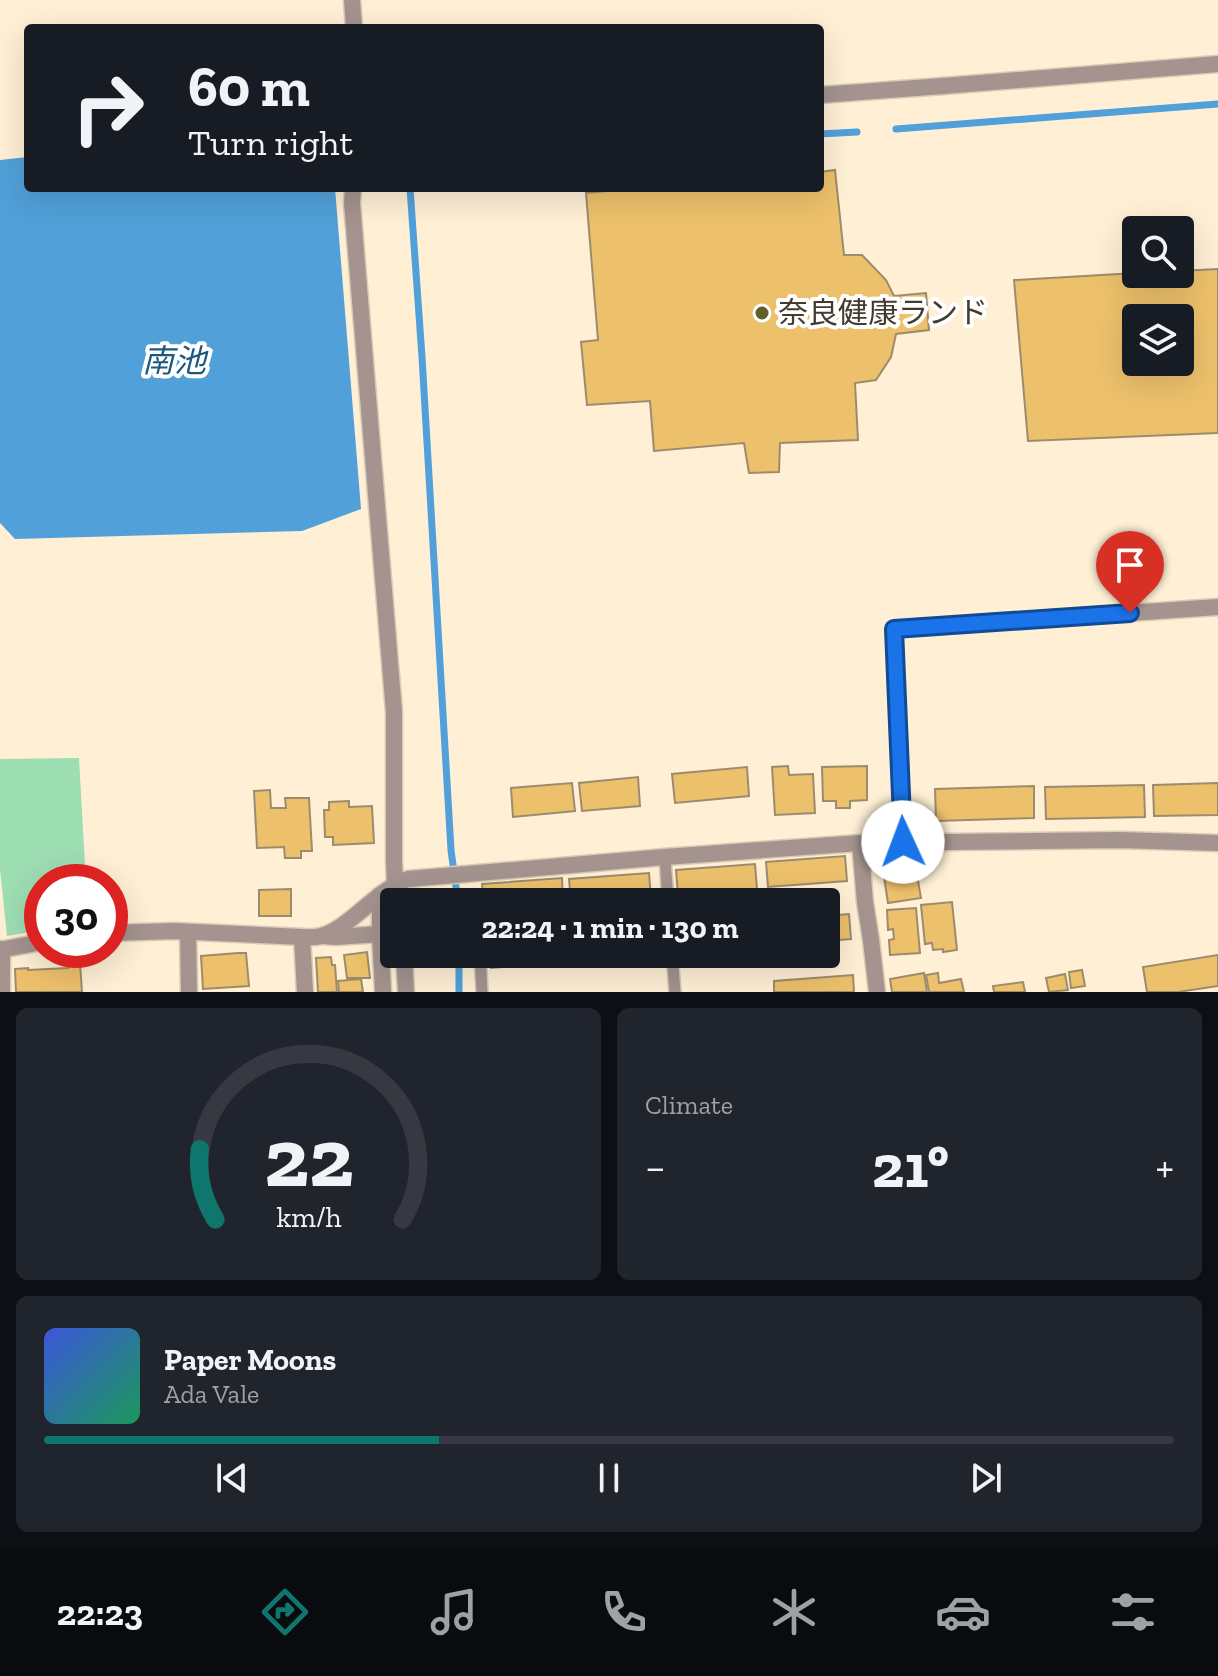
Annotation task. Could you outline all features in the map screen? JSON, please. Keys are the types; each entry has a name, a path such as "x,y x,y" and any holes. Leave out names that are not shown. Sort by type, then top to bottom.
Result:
{"street":[{"path":"352,0 354,24"},
{"path":"824,95 1218,64"},
{"path":"353,192 394,712 396,888"},
{"path":"903,842 894,629 1218,607"},
{"path":"390,888 408,879 439,876 860,843 1120,840 1218,843"},
{"path":"860,843 877,992"},
{"path":"323,936 380,895"},
{"path":"188,932 189,992"},
{"path":"128,933 302,937 380,934"},
{"path":"302,937 305,992"},
{"path":"2,992 1,950 24,946"},
{"path":"382,968 383,992"},
{"path":"405,968 406,992"}],"lane":[{"path":"665,857 667,888"},
{"path":"481,968 482,992"},
{"path":"673,968 675,992"}],"green space":[{"path":"79,758 85,864 24,864 24,933 7,936 0,869 0,759"}],"water":[{"name":"南池","path":"24,157 24,192 335,192 361,509 302,531 15,539 0,523 0,160"}],"building":[{"name":"奈良健康ランド","path":"835,170 844,255 862,255 886,280 894,296 926,293 929,330 896,334 891,357 876,380 855,383 858,440 780,443 779,472 749,473 744,443 654,451 650,401 587,405 581,342 598,340 586,193 824,192 824,171"},
{"path":"1218,269 1218,433 1028,441 1014,280 1122,274 1122,288 1194,288 1194,270"},
{"path":"788,766 789,775 813,774 815,813 775,815 772,767"},
{"path":"867,766 867,800 850,801 850,808 836,808 836,801 823,801 822,767"},
{"path":"747,767 749,796 675,803 672,774"},
{"path":"638,777 640,806 582,811 579,783"},
{"path":"572,783 575,811 513,817 511,788"},
{"path":"1218,783 1218,815 1154,816 1153,785"},
{"path":"1144,785 1145,817 1046,819 1045,787"},
{"path":"1034,786 1034,818 936,821 935,789"},
{"path":"270,790 271,808 286,808 285,798 309,798 312,851 301,851 301,858 285,858 284,847 257,848 254,791"},
{"path":"349,801 349,807 372,806 374,843 333,845 333,837 325,837 324,810 329,810 329,802"},
{"path":"911,853 921,898 888,903 882,864 892,863 891,856"},
{"path":"845,856 847,881 768,887 766,862"},
{"path":"755,864 757,888 677,888 676,870"},
{"path":"649,873 650,888 570,888 569,879"},
{"path":"562,878 562,888 482,888 482,884"},
{"path":"291,889 291,916 259,916 259,890"},
{"path":"952,902 957,950 933,950 932,943 925,944 921,905"},
{"path":"916,908 920,953 890,955 889,940 894,939 893,929 888,930 887,910"},
{"path":"849,914 851,939 840,940 840,915"},
{"path":"367,952 370,978 347,978 344,955"},
{"path":"246,953 249,986 203,989 201,956"},
{"path":"1218,955 1218,986 1178,992 1147,992 1143,967"},
{"path":"331,957 332,965 335,965 337,992 318,992 316,958"},
{"path":"80,968 82,992 16,992 15,969"},
{"path":"1082,970 1085,986 1071,988 1069,972"},
{"path":"924,973 927,992 892,992 890,979"},
{"path":"938,973 939,983 961,979 964,992 929,992 926,975"},
{"path":"1065,974 1068,990 1049,992 1046,978"},
{"path":"853,975 854,992 774,992 774,981"},
{"path":"361,979 363,992 339,992 338,981"},
{"path":"1023,982 1025,992 994,992 993,986"}],"waterway":[{"path":"896,129 1218,104"},
{"path":"824,134 857,132"},
{"path":"410,192 451,850 456,888"},
{"path":"459,968 459,992"}],"place":[{"name":"奈良健康ランド","path":"762,313"}],"route":[{"path":"903,842 894,629 1130,613"}]}
